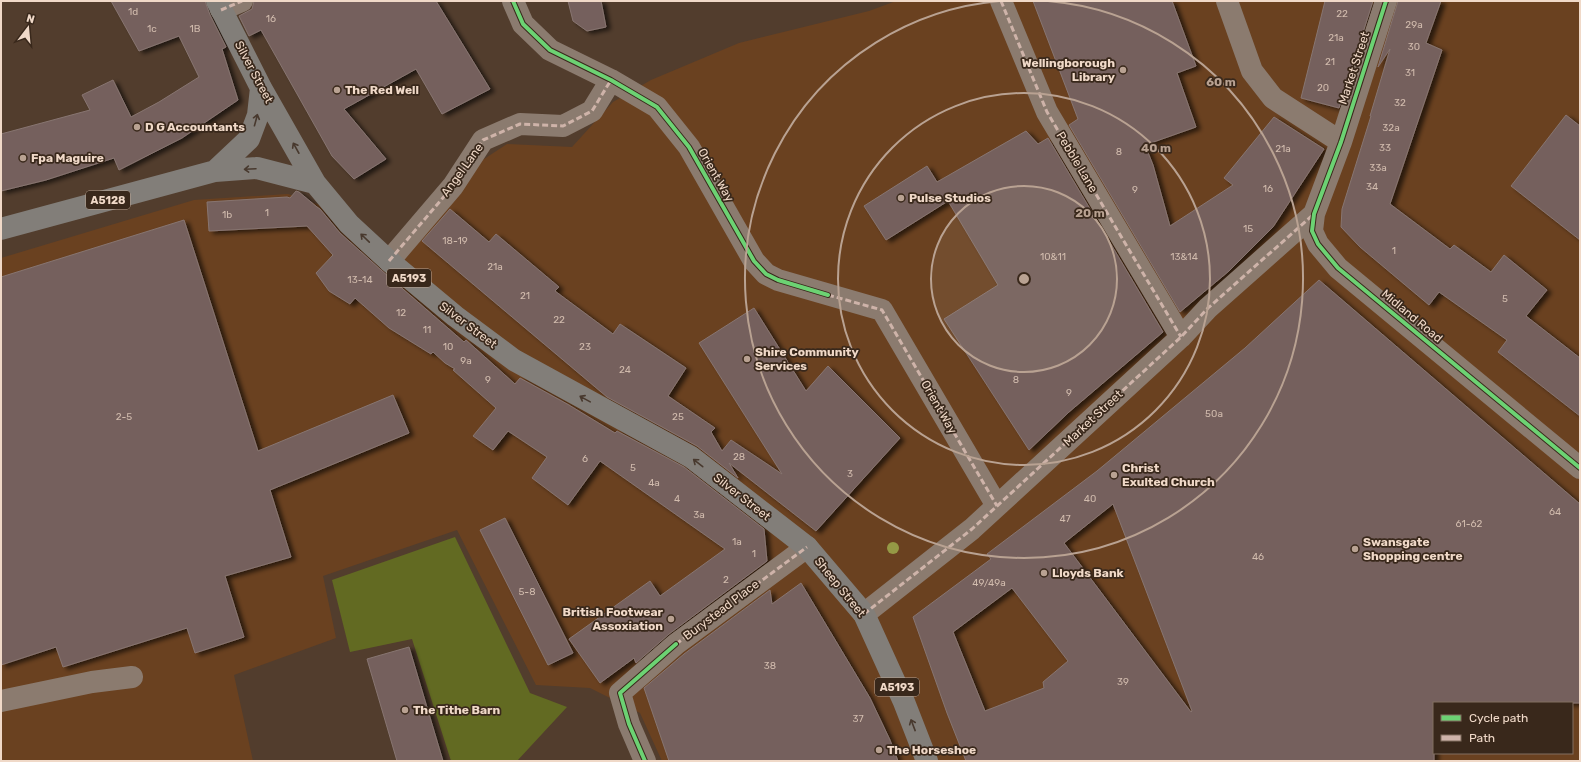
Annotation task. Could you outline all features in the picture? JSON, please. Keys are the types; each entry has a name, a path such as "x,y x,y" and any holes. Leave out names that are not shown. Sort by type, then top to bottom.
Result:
{"main road":[{"name":"Silver Street","path":"219,6 261,88 315,183 349,224 389,261 455,316 514,360 691,457 807,547"},
{"path":"215,171 249,139 258,115 261,88"},
{"path":"215,171 257,168 315,183"},
{"name":"A5128","path":"1,229 215,171"},
{"name":"Sheep Street","path":"807,547 864,614 904,702 926,761"}],"street":[{"path":"219,6 242,1"},
{"name":"Orient Way","path":"513,1 523,24 550,50 611,80 657,107 689,147 754,261 766,274 778,280 882,310 997,506"},
{"name":"Pebble Lane","path":"1001,1 1047,112 1181,337"},
{"path":"1227,1 1252,72 1273,98 1340,142"},
{"name":"Market Street","path":"1340,142 1386,1"},
{"name":"Angel Lane","path":"389,261 453,186 483,140 520,124 563,126 592,110 611,80"},
{"name":"Midland Road","path":"1340,142 1314,214 1312,231 1318,244 1338,268 1580,468"},
{"name":"Market Street","path":"864,614 972,529 1181,337 1208,308 1314,214"},
{"name":"Burystead Place","path":"645,761 629,724 620,693 676,644 807,547"},
{"path":"10,700 92,682 132,677"}],"shaded area":[{"path":"896,1 1580,1 1580,761 662,761 640,713 590,688 536,685 457,530 323,576 336,638 234,675 253,761 1,761 1,258 194,200 288,194 323,206 389,269 472,167 507,144 572,147 613,102 651,80 739,43 869,11"}],"green space":[{"path":"455,537 530,693 567,707 517,761 451,761 412,639 350,652 332,580"}],"building":[{"path":"111,1 205,1 210,15 226,47 222,49 238,100 182,138 119,170 114,158 46,180 1,191 1,134 90,110 82,95 113,80 131,117 159,102 199,77 179,36 139,51"},
{"path":"254,1 436,1 490,89 442,114 416,69 344,109 386,159 354,179 332,156 261,30 249,36 239,16 252,9"},
{"path":"568,1 601,1 606,27 587,31 573,21"},
{"path":"1033,1 1172,1 1196,66 1177,73 1196,127 1145,145 1153,165 1170,226 1233,185 1224,178 1274,117 1324,149 1273,227 1229,271 1180,312 1069,125 1078,119"},
{"path":"1325,1 1373,1 1339,108 1301,98"},
{"path":"1398,1 1441,1 1426,43 1442,50 1390,204 1450,249 1454,245 1491,272 1504,255 1547,290 1526,316 1580,358 1580,416 1498,352 1507,340 1439,292 1429,305 1360,247 1341,227 1342,209 1390,49 1378,67"},
{"path":"1566,115 1580,126 1580,240 1511,186"},
{"path":"1026,131 1038,144 1048,138 1163,332 1069,412 1029,450 944,319 998,285 948,201 886,240 864,206 927,166 937,182"},
{"path":"296,191 320,209 340,233 381,270 464,342 466,340 515,384 520,378 615,433 617,431 684,467 764,529 767,561 669,634 636,663 634,658 600,683 569,639 650,581 660,596 725,549 600,461 568,505 532,478 547,457 508,431 493,450 473,436 496,408 453,370 455,369 445,363 433,352 431,354 389,328 355,298 350,304 329,291 316,273 333,255 307,226 209,231 207,202 290,198"},
{"path":"450,209 489,242 496,234 559,287 555,291 613,334 620,324 686,368 668,396 715,428 711,432 722,451 731,440 782,474 699,343 754,308 806,391 828,366 900,438 816,531 729,463 738,478 697,446 607,397 422,241"},
{"path":"184,220 258,451 393,395 409,433 270,490 291,557 225,576 244,637 195,653 187,628 63,667 56,647 1,665 1,277"},
{"name":"Swansgate Shopping centre","path":"1319,280 1580,504 1580,703 1433,702 1434,761 966,761 947,713 913,617 991,559 987,554 1097,471 1245,348","holes":["1113,504 1192,711 1191,712 1064,543","1012,588 1068,661 1043,682 1044,688 985,711 953,632"]},
{"path":"505,518 573,653 548,665 480,530"},
{"path":"801,583 870,698 890,740 898,761 669,761 644,688 684,654 770,590 772,604"},
{"name":"The Tithe Barn","path":"409,647 443,761 397,761 367,659"}],"marked path":[{"path":"221,10 242,1"},
{"path":"1001,1 1047,112 1181,337"},
{"path":"389,261 453,186 483,140 520,124 563,126 592,111 611,80"},
{"path":"864,614 972,529 1181,337 1208,308 1314,214"},
{"path":"828,295 882,310 997,506"},
{"path":"676,644 807,547"}],"cycle path":[{"path":"513,1 523,24 550,50 611,80 657,107 689,147 754,261 766,274 778,280 828,295"},
{"path":"1386,1 1341,142 1314,214 1312,231 1318,244 1338,268 1580,468"},
{"path":"645,761 629,724 620,693 676,644"}],"place":[{"name":"Wellingborough Library","path":"1123,70"},
{"name":"The Red Well","path":"337,90"},
{"name":"D G Accountants","path":"137,127"},
{"name":"Fpa Maguire","path":"23,158"},
{"name":"Pulse Studios","path":"901,198"},
{"name":"Shire Community Services","path":"747,359"},
{"name":"Christ Exulted Church","path":"1114,475"},
{"name":"Swansgate Shopping centre","path":"1355,549"},
{"name":"Lloyds Bank","path":"1044,573"},
{"name":"British Footwear Assoxiation","path":"671,619"},
{"name":"The Tithe Barn","path":"405,710"},
{"name":"The Horseshoe","path":"879,750"}]}
